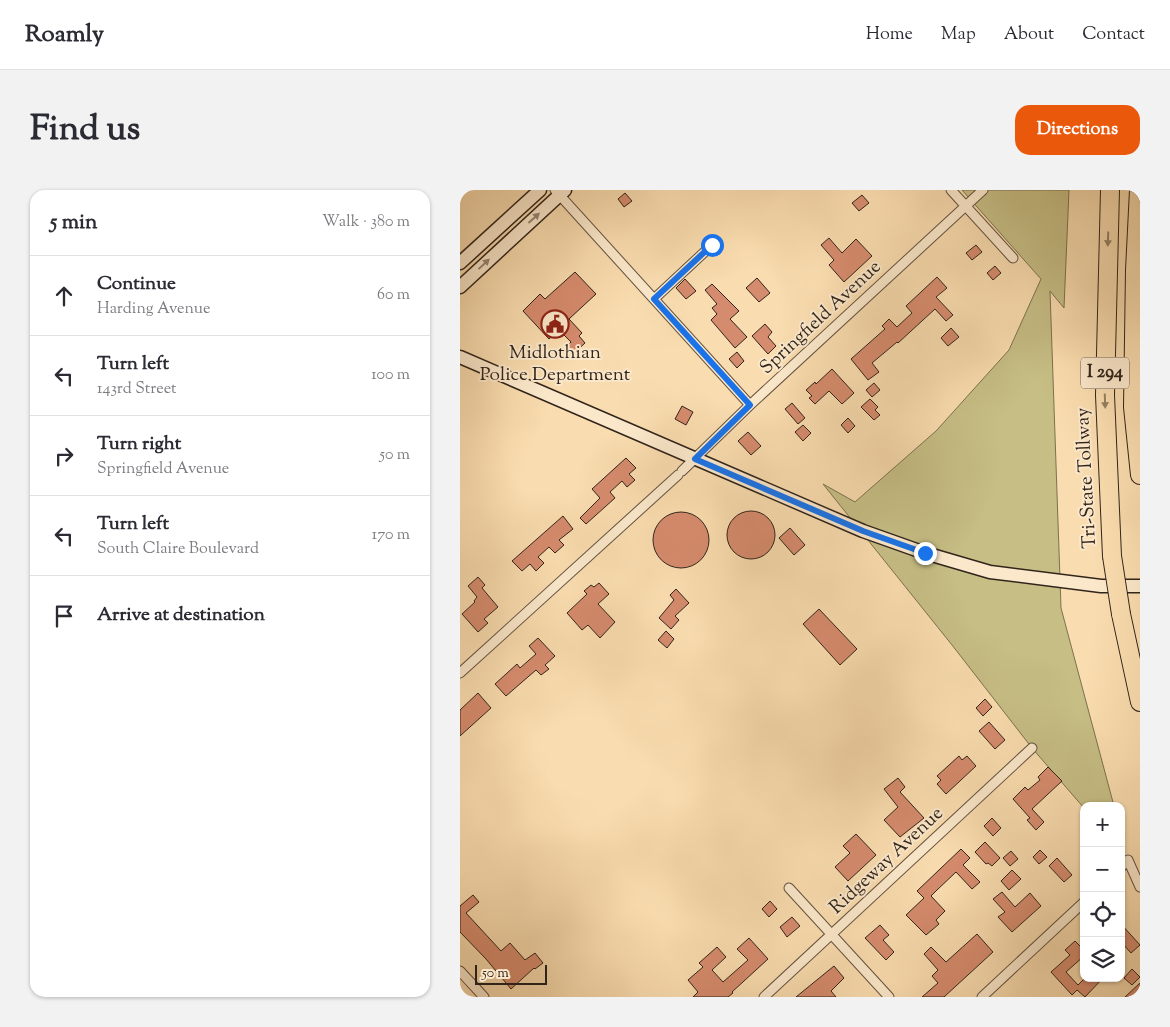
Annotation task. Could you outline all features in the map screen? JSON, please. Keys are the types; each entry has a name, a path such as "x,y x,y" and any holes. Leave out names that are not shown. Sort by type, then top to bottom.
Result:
{"highway":[{"name":"Tri-State Tollway","path":"1110,190 1105,395 1112,556 1121,614 1140,702"},
{"name":"I 294","path":"1139,190 1135,270 1133,407 1140,475"}],"street":[{"path":"460,263 540,190"},
{"path":"951,190 1013,258"},
{"name":"Springfield Avenue","path":"460,673 680,473 750,405 983,190"},
{"path":"460,287 560,192 750,405"},
{"path":"654,299 712,245"},
{"path":"460,357 863,531 925,553 990,572 1101,586 1140,586"},
{"name":"Ridgeway Avenue","path":"764,997 1032,748"},
{"path":"1125,863 1128,860 1140,887"},
{"path":"790,888 889,997"},
{"path":"982,997 1080,906"},
{"path":"460,971 484,997"}],"shaded area":[{"path":"962,190 1069,190 1064,308 1050,291 1061,608 1113,802 1080,803 1032,748 823,484 855,502 936,431 1009,350 1041,279"}],"building":[{"path":"625,193 632,201 624,207 618,199"},
{"path":"862,195 869,203 859,211 852,203"},
{"path":"829,238 842,253 856,239 872,256 844,282 829,265 834,260 821,245"},
{"path":"976,245 982,252 972,260 966,253"},
{"path":"995,266 1001,273 993,280 987,273"},
{"name":"Midlothian Police Department","path":"575,272 596,294 569,319 582,333 579,336 585,343 574,353 567,346 571,342 559,330 549,339 523,311 540,294 545,299"},
{"path":"937,277 947,288 936,297 953,315 946,321 935,309 898,343 872,363 879,372 868,380 851,359 885,329 882,326 889,319 897,327 912,313 906,306"},
{"path":"757,278 770,293 759,302 746,288"},
{"path":"685,279 696,291 686,299 676,288"},
{"path":"712,284 739,311 730,319 747,337 735,348 711,320 717,314 712,308 717,304 705,290"},
{"path":"765,324 772,332 768,337 776,346 768,354 752,336"},
{"path":"951,328 959,337 948,346 941,338"},
{"path":"737,352 744,361 737,368 729,359"},
{"path":"832,369 854,393 842,404 829,391 815,404 809,398 812,396 806,390 815,382 816,384"},
{"path":"874,383 880,390 872,397 866,390"},
{"path":"870,399 878,407 875,410 880,415 874,420 861,407"},
{"path":"792,403 805,418 798,424 785,409"},
{"path":"682,406 693,412 686,425 675,419"},
{"path":"848,418 855,426 848,433 841,425"},
{"path":"803,425 811,433 803,441 795,432"},
{"path":"748,432 761,446 751,455 738,441"},
{"path":"626,458 636,468 629,474 635,480 627,487 622,481 610,492 615,498 586,524 580,518 600,498 592,489"},
{"path":"746,511 756,511 768,518 775,530 775,540 768,552 756,559 746,559 738,555 731,548 727,540 727,530 731,522 738,515"},
{"path":"675,512 687,512 697,516 705,524 709,540 705,556 697,564 687,568 675,568 665,564 657,556 653,546 653,534 657,524 665,516"},
{"path":"563,516 573,529 559,540 564,545 555,553 549,547 538,557 544,563 536,571 530,564 522,571 512,561"},
{"path":"790,528 805,545 794,555 779,538"},
{"path":"478,577 485,585 482,588 498,607 484,619 488,623 478,632 462,614 475,602 477,597 468,586"},
{"path":"599,583 609,594 598,604 615,622 600,638 588,625 582,630 567,613 587,594 584,591 591,585 594,587"},
{"path":"676,589 689,603 675,616 679,620 671,629 659,618 674,600 670,595"},
{"path":"819,609 857,649 840,665 803,624"},
{"path":"666,631 674,639 667,648 658,640"},
{"path":"538,638 555,656 545,665 549,669 541,675 536,670 506,696 495,684 517,664 520,668 536,654 529,646"},
{"path":"478,693 491,708 460,736 460,710"},
{"path":"985,699 992,707 983,716 976,708"},
{"path":"989,722 1005,740 995,749 979,731"},
{"path":"959,756 962,760 967,756 976,766 946,794 937,784 941,780 937,776"},
{"path":"1048,767 1062,781 1032,809 1044,822 1036,830 1027,820 1030,818 1013,799 1025,787 1028,790 1040,780 1038,777"},
{"path":"898,778 905,787 900,792 924,818 900,837 884,820 898,807 884,789"},
{"path":"992,818 1001,828 993,836 984,826"},
{"path":"856,834 876,855 848,881 835,867 850,853 843,846"},
{"path":"985,842 1000,858 992,866 988,863 986,864 975,852"},
{"path":"961,849 970,858 963,865 980,882 972,889 956,872 937,890 931,896 945,911 936,920 939,924 926,935 906,915 924,898 917,891"},
{"path":"1040,850 1047,857 1039,864 1033,857"},
{"path":"1011,851 1018,859 1010,866 1003,858"},
{"path":"1057,858 1072,875 1064,882 1049,866"},
{"path":"1012,870 1021,879 1009,890 1001,881"},
{"path":"1002,892 1015,907 1030,893 1041,906 1012,932 998,917 1005,912 993,899"},
{"path":"473,895 479,902 466,913 501,951 510,943 525,960 535,953 543,963 534,968 511,989 460,932 460,906"},
{"path":"770,901 777,909 769,917 762,909"},
{"path":"792,917 800,926 787,937 780,927"},
{"path":"880,925 889,935 883,940 894,952 886,960 865,938"},
{"path":"1125,928 1140,945 1131,953 1125,946"},
{"path":"977,934 993,952 944,997 922,997 938,983 932,976 938,970 924,954 931,947 946,962"},
{"path":"749,938 768,959 728,997 693,997 698,992 688,980 703,967 699,963 717,947 726,957 712,970 723,982 748,960 737,949"},
{"path":"1075,941 1080,946 1080,960 1066,972 1078,985 1081,982 1099,982 1085,997 1077,990 1072,995 1051,972 1070,955 1065,950"},
{"path":"834,966 844,978 831,991 836,997 796,997"},
{"path":"1132,969 1140,977 1132,985 1125,977"},
{"path":"1140,983 1140,997 1125,997"}],"place":[{"name":"Midlothian Police Department","path":"555,324"}],"route":[{"path":"712,245 654,299 750,405 695,459 863,531 925,553"}]}
